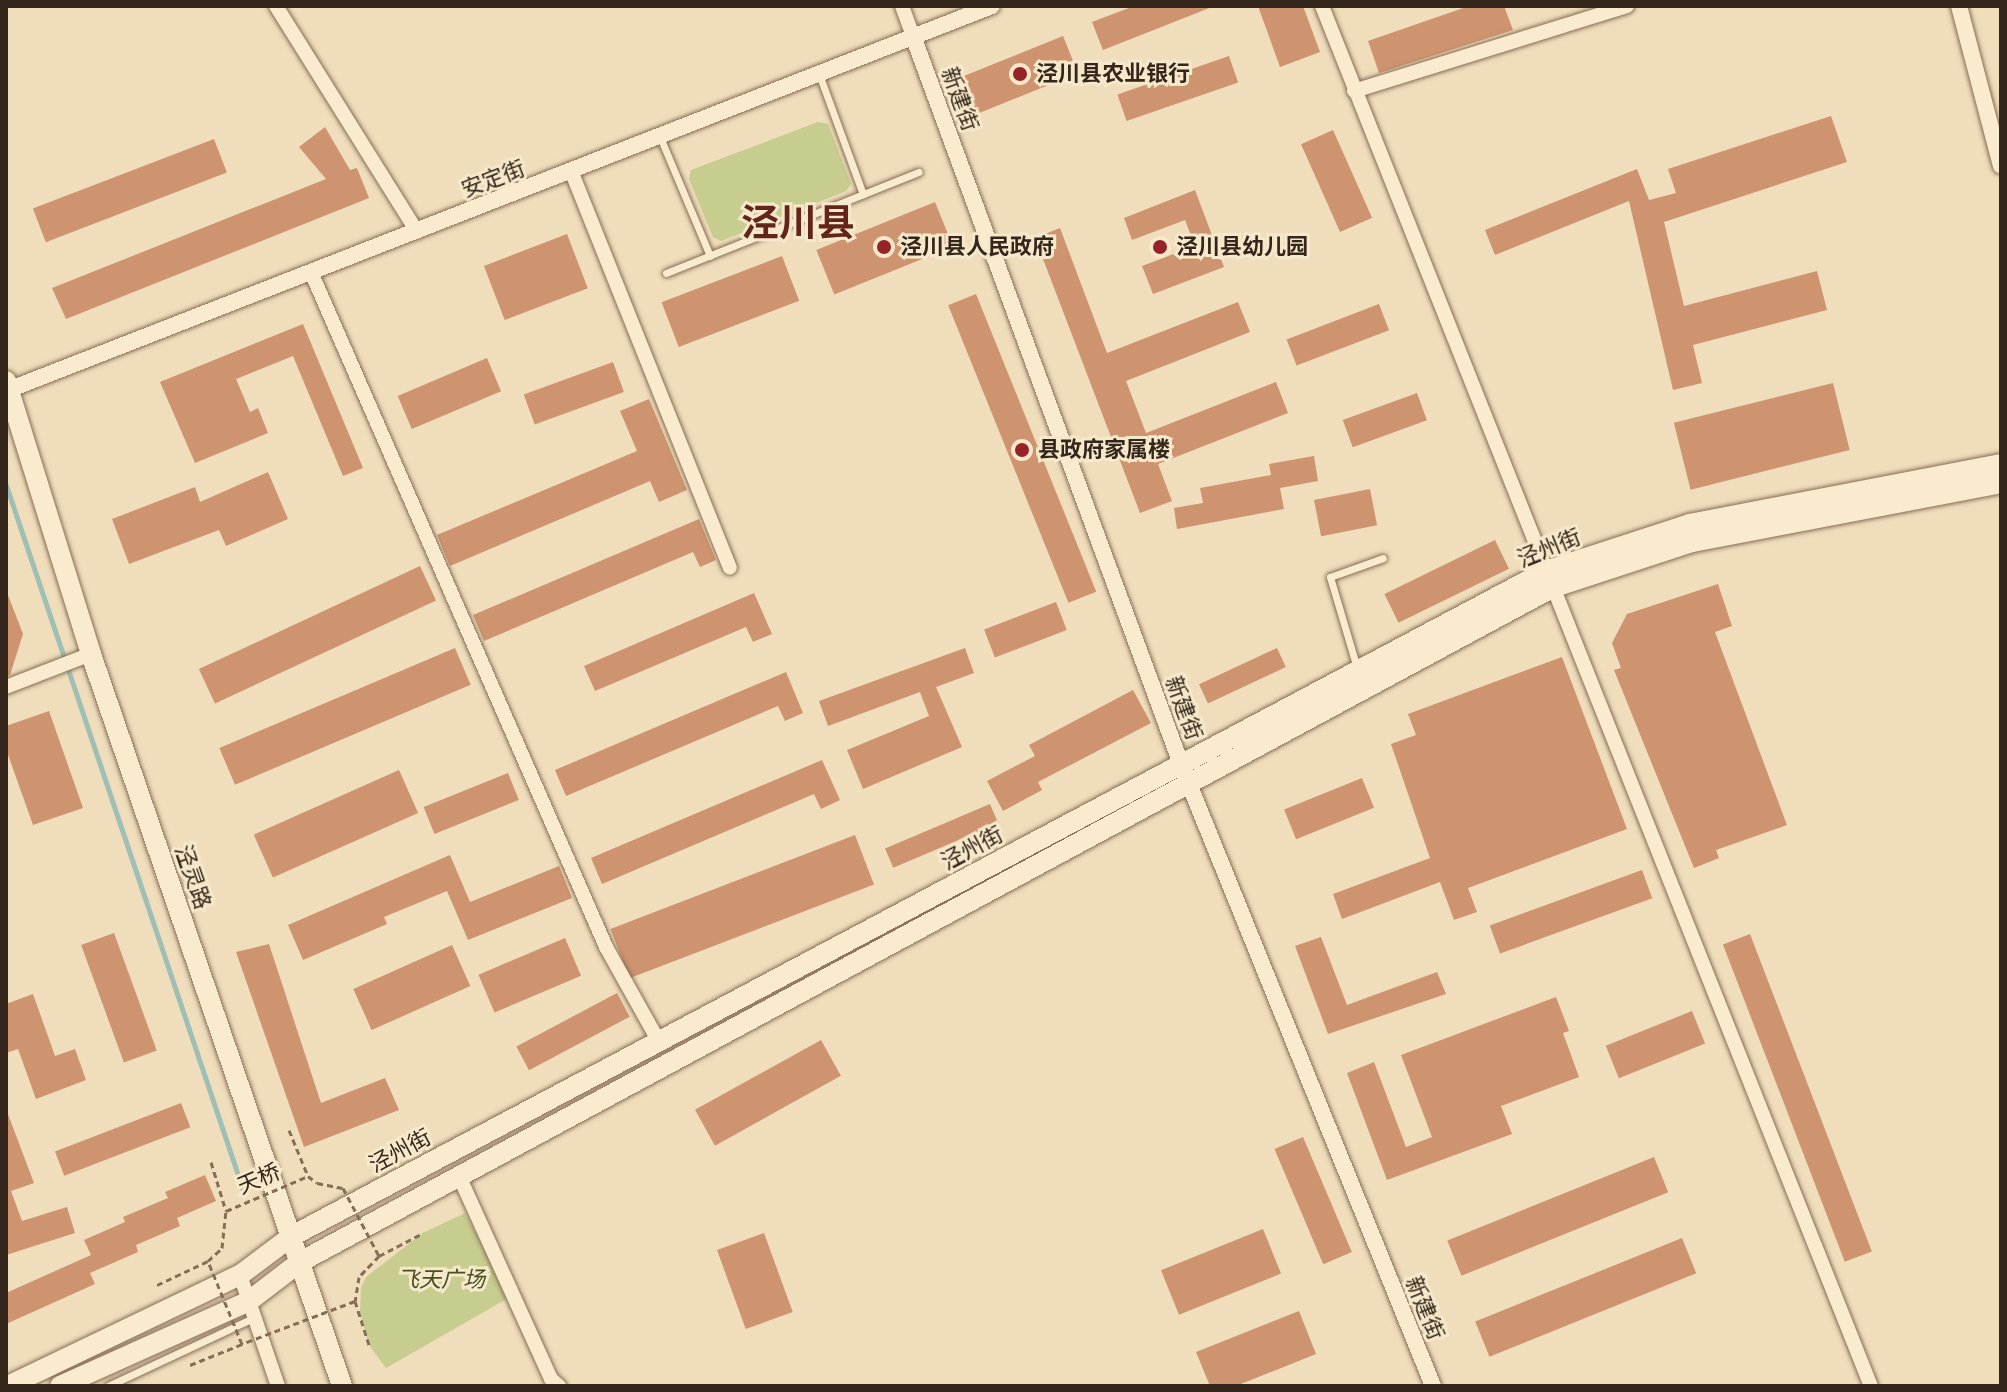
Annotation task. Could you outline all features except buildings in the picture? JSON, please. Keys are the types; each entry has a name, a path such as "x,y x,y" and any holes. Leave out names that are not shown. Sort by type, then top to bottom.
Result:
{"main road":[{"name":"泾灵路","path":"7,386 83,657 292,1236 342,1386"},
{"name":"泾州街","path":"60,1386 252,1309 300,1262 1185,772 1358,671 1549,579 1690,524 2001,464"},
{"name":"泾州街","path":"8,1386 240,1275 292,1236 658,1040 1185,772 1549,579 1692,542 2001,483"}],"street":[{"path":"276,6 417,232"},
{"path":"902,6 913,36"},
{"name":"安定街","path":"7,386 572,173 992,6"},
{"path":"1322,6 1871,1386"},
{"path":"1354,91 1627,6"},
{"path":"1959,6 2001,166"},
{"name":"新建街","path":"913,36 1185,772 1433,1386"},
{"path":"572,173 730,568"},
{"path":"311,272 606,947 658,1040"},
{"path":"6,687 83,657"},
{"path":"459,1176 551,1379 559,1386"},
{"path":"240,1275 278,1386"}],"lane":[{"path":"819,74 863,194"},
{"path":"660,137 710,256"},
{"path":"666,273 919,172"},
{"path":"1358,671 1330,577 1383,558"},
{"path":"108,1386 252,1309"}],"path":[{"path":"289,1130 308,1176"},
{"path":"211,1162 226,1211"},
{"name":"天桥","path":"208,1261 222,1248 226,1237 226,1211 308,1176 317,1183 343,1188 379,1256"},
{"path":"369,1345 355,1301 359,1277 379,1256 423,1233"},
{"path":"157,1285 208,1261 242,1344"},
{"path":"190,1365 355,1301"}],"green space":[{"path":"818,122 828,124 851,184 846,191 721,241 713,237 689,179 691,170"},
{"name":"飞天广场","path":"465,1213 510,1297 386,1368 369,1345 360,1312 361,1288 366,1277 423,1233"}],"waterway":[{"path":"6,485 243,1190"}],"place":[{"name":"泾川县农业银行","path":"1020,74"},
{"name":"泾川县人民政府","path":"884,247"},
{"name":"泾川县幼儿园","path":"1160,247"},
{"name":"县政府家属楼","path":"1022,450"}],"district":[{"name":"泾川县","path":"798,223"}]}
